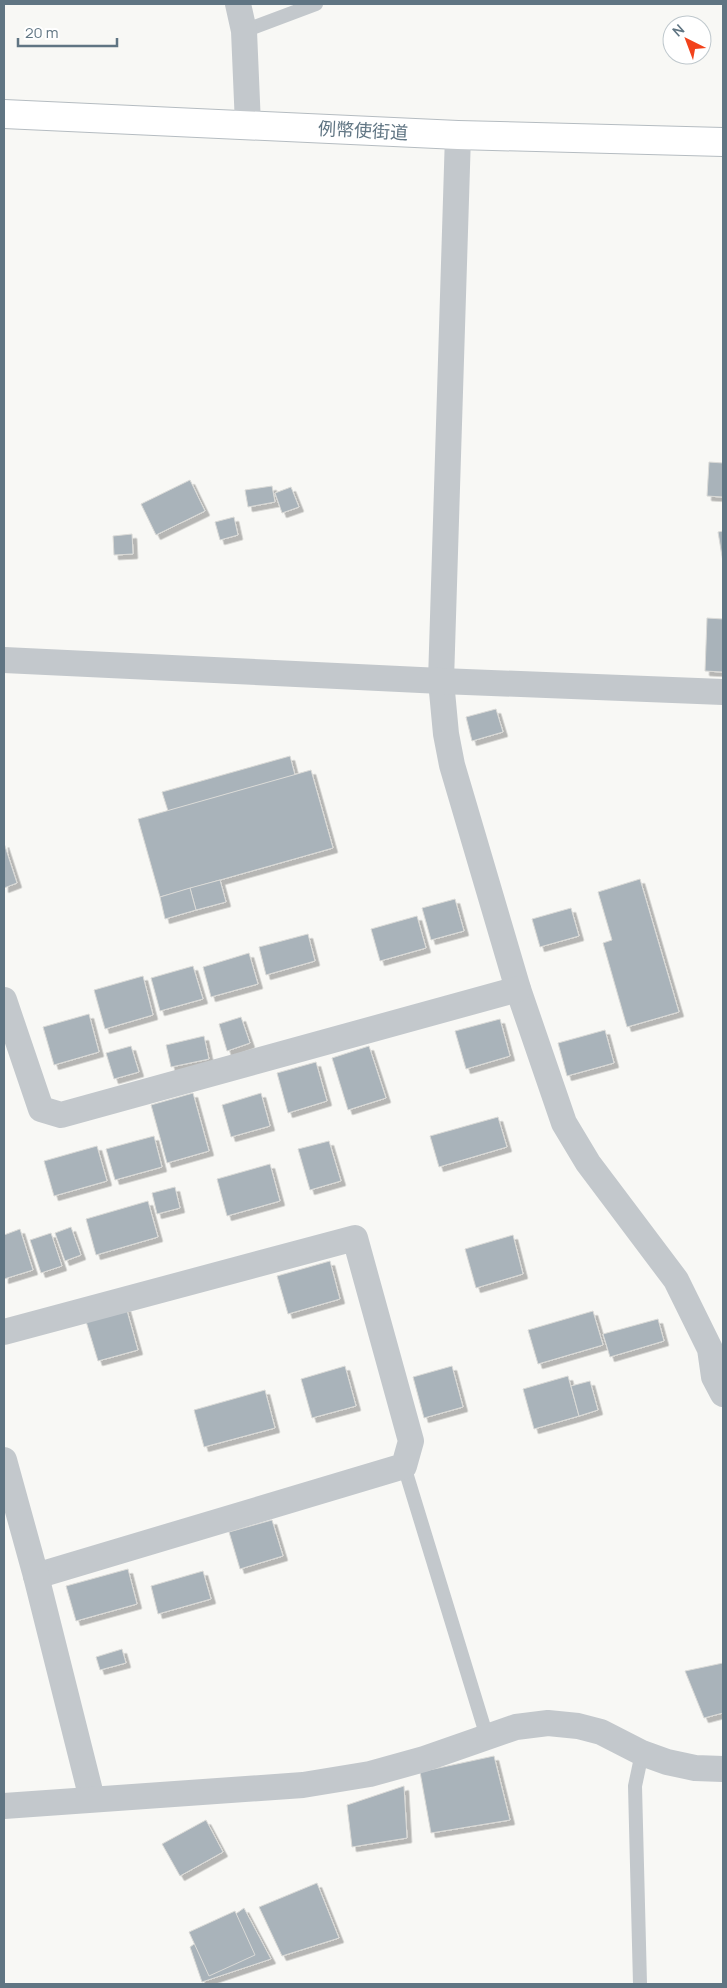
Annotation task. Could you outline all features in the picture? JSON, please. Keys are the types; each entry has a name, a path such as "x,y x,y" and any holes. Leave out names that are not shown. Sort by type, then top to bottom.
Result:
{"main road":[{"name":"例幣使街道","path":"4,114 458,136 723,142"}],"street":[{"path":"238,4 244,31 248,125"},
{"path":"458,136 441,680 446,734 452,765 518,989 564,1123 588,1162 676,1280 717,1342 714,1378 723,1394"},
{"path":"4,660 723,692"},
{"path":"4,1000 41,1109 61,1115 518,989"},
{"path":"4,1332 355,1238 410,1441 404,1466 36,1576"},
{"path":"4,1460 36,1576 92,1799"},
{"path":"4,1806 303,1785 370,1774 516,1727 548,1723 578,1726 601,1732 642,1753 667,1762 695,1768 723,1769"}],"lane":[{"path":"244,31 316,4"},
{"path":"404,1466 487,1737"},
{"path":"640,1984 635,1786 642,1753"}],"building":[{"path":"709,462 723,463 723,497 707,496"},
{"path":"190,480 205,511 156,535 141,504"},
{"path":"272,486 275,502 248,507 245,490"},
{"path":"291,487 299,507 282,513 275,493"},
{"path":"234,517 238,535 220,540 215,522"},
{"path":"723,531 723,562 718,532"},
{"path":"132,534 133,554 114,555 113,536"},
{"path":"707,618 723,619 723,672 705,671"},
{"path":"496,709 503,732 472,741 466,717"},
{"path":"290,756 295,775 168,811 162,792"},
{"path":"311,770 333,848 160,897 138,819"},
{"path":"4,843 17,883 4,888"},
{"path":"640,879 679,1012 627,1027 603,943 612,940 598,892"},
{"path":"220,880 226,902 196,910 190,888"},
{"path":"190,888 196,910 165,919 160,897"},
{"path":"455,899 464,931 431,940 422,908"},
{"path":"571,908 579,936 540,947 532,919"},
{"path":"417,916 426,948 380,961 371,929"},
{"path":"308,934 315,961 266,975 259,947"},
{"path":"249,953 258,984 211,997 203,967"},
{"path":"193,966 203,999 160,1011 151,978"},
{"path":"143,976 153,1015 105,1029 94,990"},
{"path":"89,1014 99,1052 54,1065 43,1027"},
{"path":"241,1017 250,1043 227,1051 219,1024"},
{"path":"500,1019 510,1056 466,1069 455,1031"},
{"path":"605,1030 614,1063 567,1076 558,1043"},
{"path":"204,1036 209,1059 171,1067 166,1045"},
{"path":"131,1046 139,1072 114,1079 106,1053"},
{"path":"369,1046 386,1098 348,1110 332,1058"},
{"path":"316,1062 327,1101 288,1113 277,1073"},
{"path":"193,1093 209,1151 167,1163 151,1105"},
{"path":"261,1093 270,1126 231,1137 222,1105"},
{"path":"498,1117 507,1147 439,1167 430,1136"},
{"path":"154,1136 162,1167 115,1180 106,1149"},
{"path":"329,1141 341,1181 310,1190 298,1149"},
{"path":"97,1146 107,1181 54,1196 44,1161"},
{"path":"270,1164 280,1201 227,1216 217,1179"},
{"path":"175,1187 180,1208 157,1214 152,1193"},
{"path":"148,1201 158,1237 96,1255 86,1219"},
{"path":"71,1227 81,1255 65,1261 55,1233"},
{"path":"20,1229 33,1270 4,1279 4,1235"},
{"path":"51,1233 62,1266 41,1273 30,1240"},
{"path":"513,1235 523,1274 476,1288 465,1249"},
{"path":"330,1261 340,1299 288,1314 277,1276"},
{"path":"126,1307 138,1350 98,1361 85,1318"},
{"path":"593,1311 603,1345 538,1364 528,1330"},
{"path":"658,1319 664,1341 610,1357 603,1334"},
{"path":"345,1366 356,1406 312,1418 301,1379"},
{"path":"452,1366 463,1407 424,1418 413,1377"},
{"path":"568,1376 579,1416 534,1429 523,1389"},
{"path":"590,1381 598,1410 579,1416 571,1386"},
{"path":"265,1390 275,1428 204,1447 194,1410"},
{"path":"272,1520 283,1556 240,1569 229,1532"},
{"path":"128,1569 137,1604 76,1621 66,1586"},
{"path":"203,1571 211,1599 158,1614 151,1586"},
{"path":"122,1649 126,1663 100,1670 96,1657"},
{"path":"723,1663 723,1713 704,1718 685,1671"},
{"path":"494,1756 510,1820 431,1833 420,1772"},
{"path":"404,1786 407,1838 352,1847 347,1805"},
{"path":"206,1820 223,1852 180,1876 162,1844"},
{"path":"317,1883 339,1938 282,1956 259,1907"},
{"path":"244,1908 271,1959 202,1982 190,1947"},
{"path":"235,1911 255,1955 209,1976 189,1932"}]}
